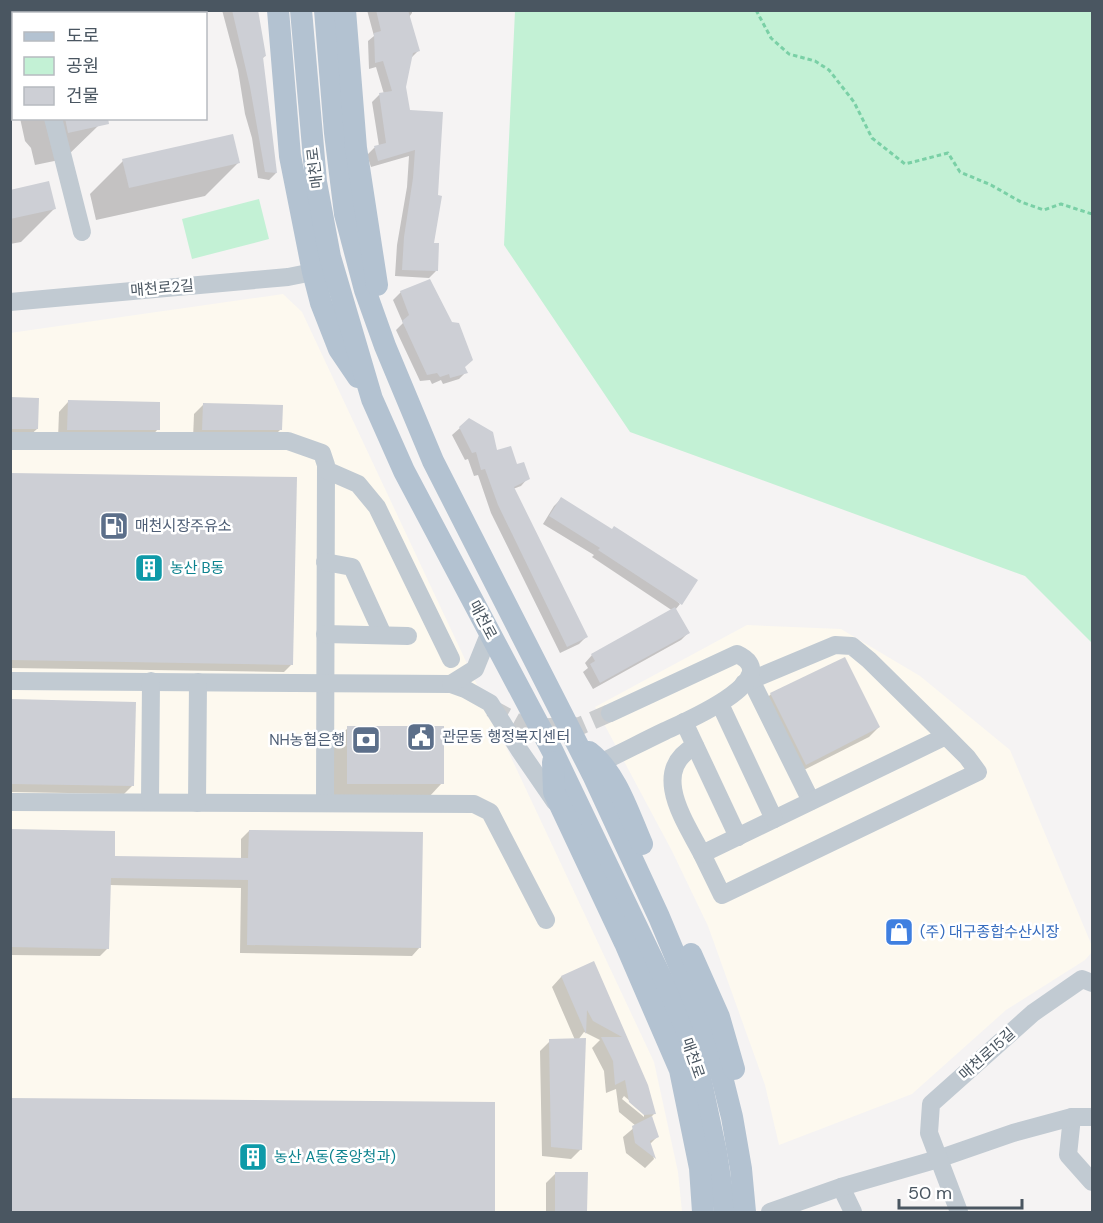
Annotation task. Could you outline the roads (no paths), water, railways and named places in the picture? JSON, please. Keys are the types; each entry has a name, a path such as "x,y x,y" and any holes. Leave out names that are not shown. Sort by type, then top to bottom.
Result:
{"main road":[{"path":"278,10 290,156 313,272 321,303 339,349 372,399"},
{"name":"매천로","path":"301,10 316,182 330,257 372,399 404,471 553,752 670,996 700,1077 716,1152 725,1212"},
{"name":"매천로","path":"324,10 345,214 365,290 385,346 433,461 576,741 659,916 695,1003 721,1073 732,1117 741,1169 745,1212"},
{"path":"345,10 356,148 385,346"},
{"path":"576,741 602,762 613,780 719,1017 750,1141 759,1212"},
{"path":"553,752 554,792 625,943 680,1070 700,1168 703,1212"}],"street":[{"path":"54,120 82,232"},
{"name":"매천로2길","path":"10,302 288,277 313,272"},
{"path":"10,441 288,441 322,453 326,470 325,803"},
{"path":"326,470 358,484 377,507 451,659"},
{"path":"325,562 352,567 383,635"},
{"path":"451,684 475,669 489,632"},
{"path":"325,634 408,636"},
{"path":"602,762 720,704 748,682 835,645 852,646 869,660 967,757 978,772 722,895 678,806 671,784 674,766 684,752 695,746"},
{"path":"610,713 737,654 746,658 750,666 748,682 811,801"},
{"path":"10,681 451,684 490,703 565,815"},
{"path":"150,802 151,681"},
{"path":"197,803 198,682"},
{"path":"720,704 774,819"},
{"path":"684,722 738,837"},
{"path":"702,854 946,736"},
{"path":"10,802 474,804 490,812 546,920"},
{"name":"매천로15길","path":"959,1212 929,1133 931,1104 1033,1013 1082,979 1092,983"},
{"path":"1072,1117 1068,1155 1092,1182"},
{"path":"770,1212 841,1187 938,1159 1013,1133 1072,1117 1092,1117"},
{"path":"841,1187 853,1212"}],"tunnel":[{"path":"491,708 527,728 580,726 610,713"}],"place":[{"name":"매천시장주유소","path":"114,526"},
{"name":"농산 B동","path":"149,568"},
{"name":"관문동 행정복지센터","path":"421,737"},
{"name":"NH농협은행","path":"366,740"},
{"name":"(주) 대구종합수산시장","path":"899,932"},
{"name":"농산 A동(중앙청과)","path":"253,1157"}]}
